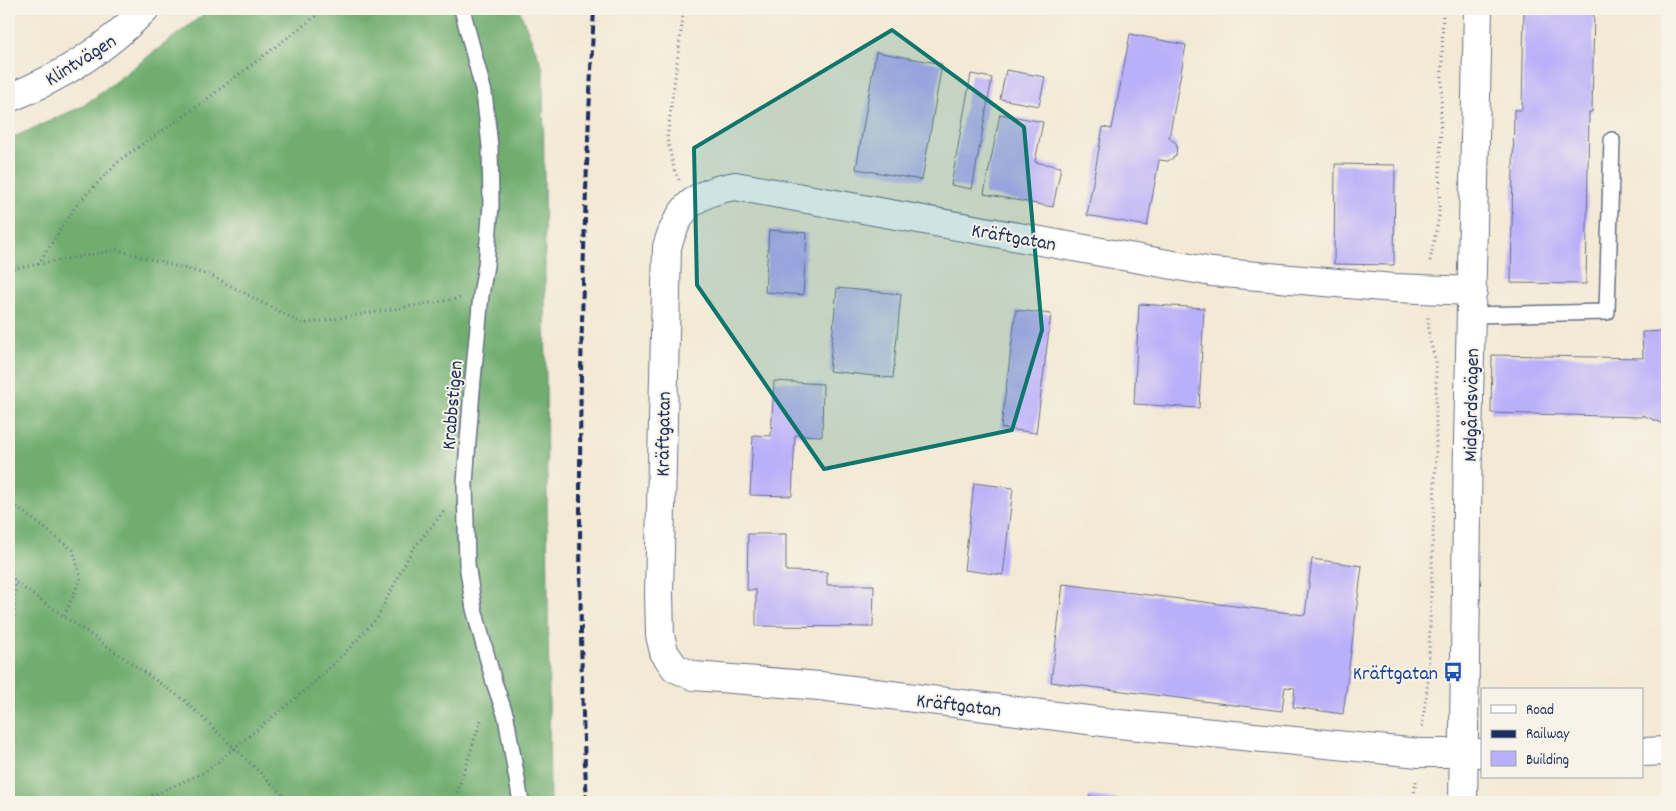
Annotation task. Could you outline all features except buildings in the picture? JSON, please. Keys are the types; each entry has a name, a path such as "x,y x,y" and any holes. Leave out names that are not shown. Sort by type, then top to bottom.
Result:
{"street":[{"name":"Klintvägen","path":"9,98 57,76 97,51 124,30 145,9"},
{"name":"Midgårdsvägen","path":"1463,802 1473,753 1468,440 1478,9"},
{"name":"Kräftgatan","path":"1472,303 1428,289 1394,288 1212,272 735,186 716,189 694,201 683,211 672,228 667,247 659,593 660,635 664,652 675,668 694,676 820,686 1119,724 1419,753 1473,753"},
{"path":"1644,752 1667,751"}],"lane":[{"name":"Krabbstigen","path":"462,9 484,93 490,146 491,205 472,390 465,484 467,564 474,610 506,717 521,802"},
{"path":"1472,303 1607,312 1612,140"}],"path":[{"path":"38,264 78,203 120,159 190,112 325,9"},
{"path":"684,9 667,139 674,169 684,190 694,201"},
{"path":"1413,802 1428,682 1436,451 1436,362 1429,337 1428,276 1432,245 1439,216 1444,9"},
{"path":"9,271 11,269 117,250 212,276 303,324 481,295"},
{"path":"138,802 205,772 308,688 344,654 377,618 412,550 465,484"},
{"path":"9,501 73,550 81,578 64,616"},
{"path":"9,570 15,582 10,801 24,802"},
{"path":"15,582 184,700 291,802"},
{"path":"454,802 494,682"}],"highlighted area":[{"path":"892,30 1024,127 1042,330 1012,430 824,469 697,285 694,148"}],"green space":[{"path":"208,9 519,9 543,68 550,802 9,802 9,139 83,106"}],"railway":[{"path":"587,802 581,647 580,431 588,129 594,9"}],"place":[{"name":"Kräftgatan","path":"1453,672"}]}
